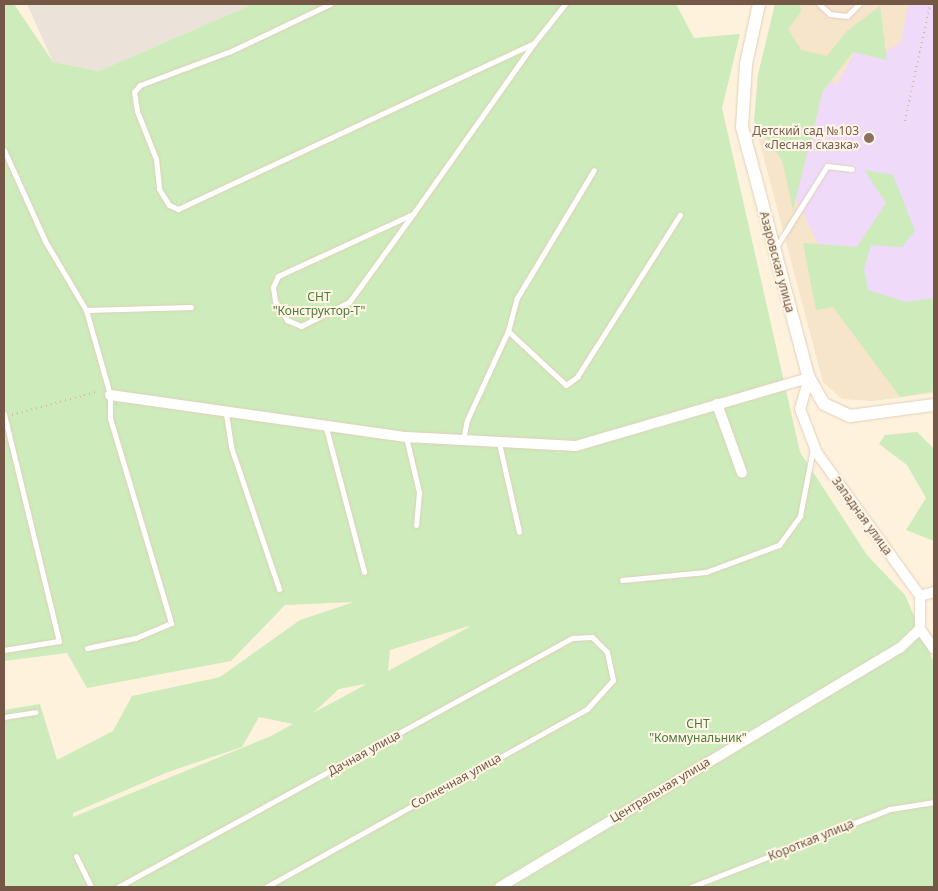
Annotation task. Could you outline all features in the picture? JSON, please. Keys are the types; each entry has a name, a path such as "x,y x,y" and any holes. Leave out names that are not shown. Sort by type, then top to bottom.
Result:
{"street":[{"name":"Азаровская улица","path":"759,4 746,64 742,127 773,251 809,378 824,404 850,416 934,405"},
{"path":"109,391 226,414 325,424 406,436 499,443 590,444 717,404 809,378"},
{"name":"Западная улица","path":"809,378 800,409 814,445 920,596"},
{"path":"717,404 742,473"},
{"path":"934,592 920,596 920,629 934,649"},
{"name":"Центральная улица","path":"500,887 900,648 920,629"}],"lane":[{"path":"330,4 231,51 140,85 134,92 137,111 156,159 159,190 169,205 178,209 200,201 534,43"},
{"path":"413,214 278,276 272,287 275,301 288,320 301,326 349,302 413,214 534,43 565,4"},
{"path":"819,4 830,14 846,16 859,4"},
{"path":"4,150 45,242 86,310 109,391 110,418 171,623 135,638 87,648"},
{"path":"773,251 827,166 852,168"},
{"path":"463,440 467,420 508,331 517,298 594,170"},
{"path":"508,331 566,386 577,376 680,215"},
{"path":"86,310 191,307"},
{"path":"226,414 231,447 279,589"},
{"path":"4,416 58,641 4,650"},
{"path":"325,424 364,572"},
{"path":"406,436 419,492 416,525"},
{"path":"499,443 519,532"},
{"path":"622,580 706,572 779,545 800,516 814,445"},
{"name":"Дачная улица","path":"118,887 572,638 592,637 607,652"},
{"name":"Солнечная улица","path":"266,887 588,709 613,680 607,652"},
{"path":"4,717 36,712"},
{"name":"Короткая улица","path":"691,887 890,808 934,802"},
{"path":"76,856 90,887"}],"path":[{"path":"905,120 930,4"},
{"path":"4,416 109,391"}],"shaded area":[{"path":"27,4 253,4 99,71 53,62"},
{"path":"775,4 934,4 934,393 872,401 842,399 823,382 754,121 758,75"},
{"name":"Детский сад №103 «Лесная сказка»","path":"908,4 934,4 934,351 879,362 792,192 815,77 837,84 856,50 878,57 901,42"}],"green space":[{"name":"СНТ \"Конструктор-Т\"","path":"4,4 14,4 53,62 99,71 253,4 676,4 694,38 740,34 722,108 800,452 867,555 905,595 934,663 934,887 4,887 4,710 40,704 57,760 113,731 132,696 220,677 300,620 354,602 285,605 231,661 87,688 67,653 4,661","holes":["469,627 388,671 390,650","365,684 313,713 339,689","259,717 293,724 271,736 73,817 73,813 168,772 242,747"]},
{"path":"775,4 800,4 801,12 788,29 801,50 827,56 847,31 880,6 887,60 853,52 823,91 793,210 782,160 754,121 758,75"},
{"path":"864,170 893,175 915,231 902,247 871,245 864,269 868,290 906,302 934,298 934,391 900,397 833,307 816,310 803,243 857,247 886,203"},
{"path":"917,432 934,449 934,541 906,530 926,498 907,465 879,444 885,435"}],"place":[{"name":"Детский сад №103 «Лесная сказка»","path":"869,138"}],"park label":[{"name":"СНТ \"Коммунальник\"","path":"698,731"}]}
